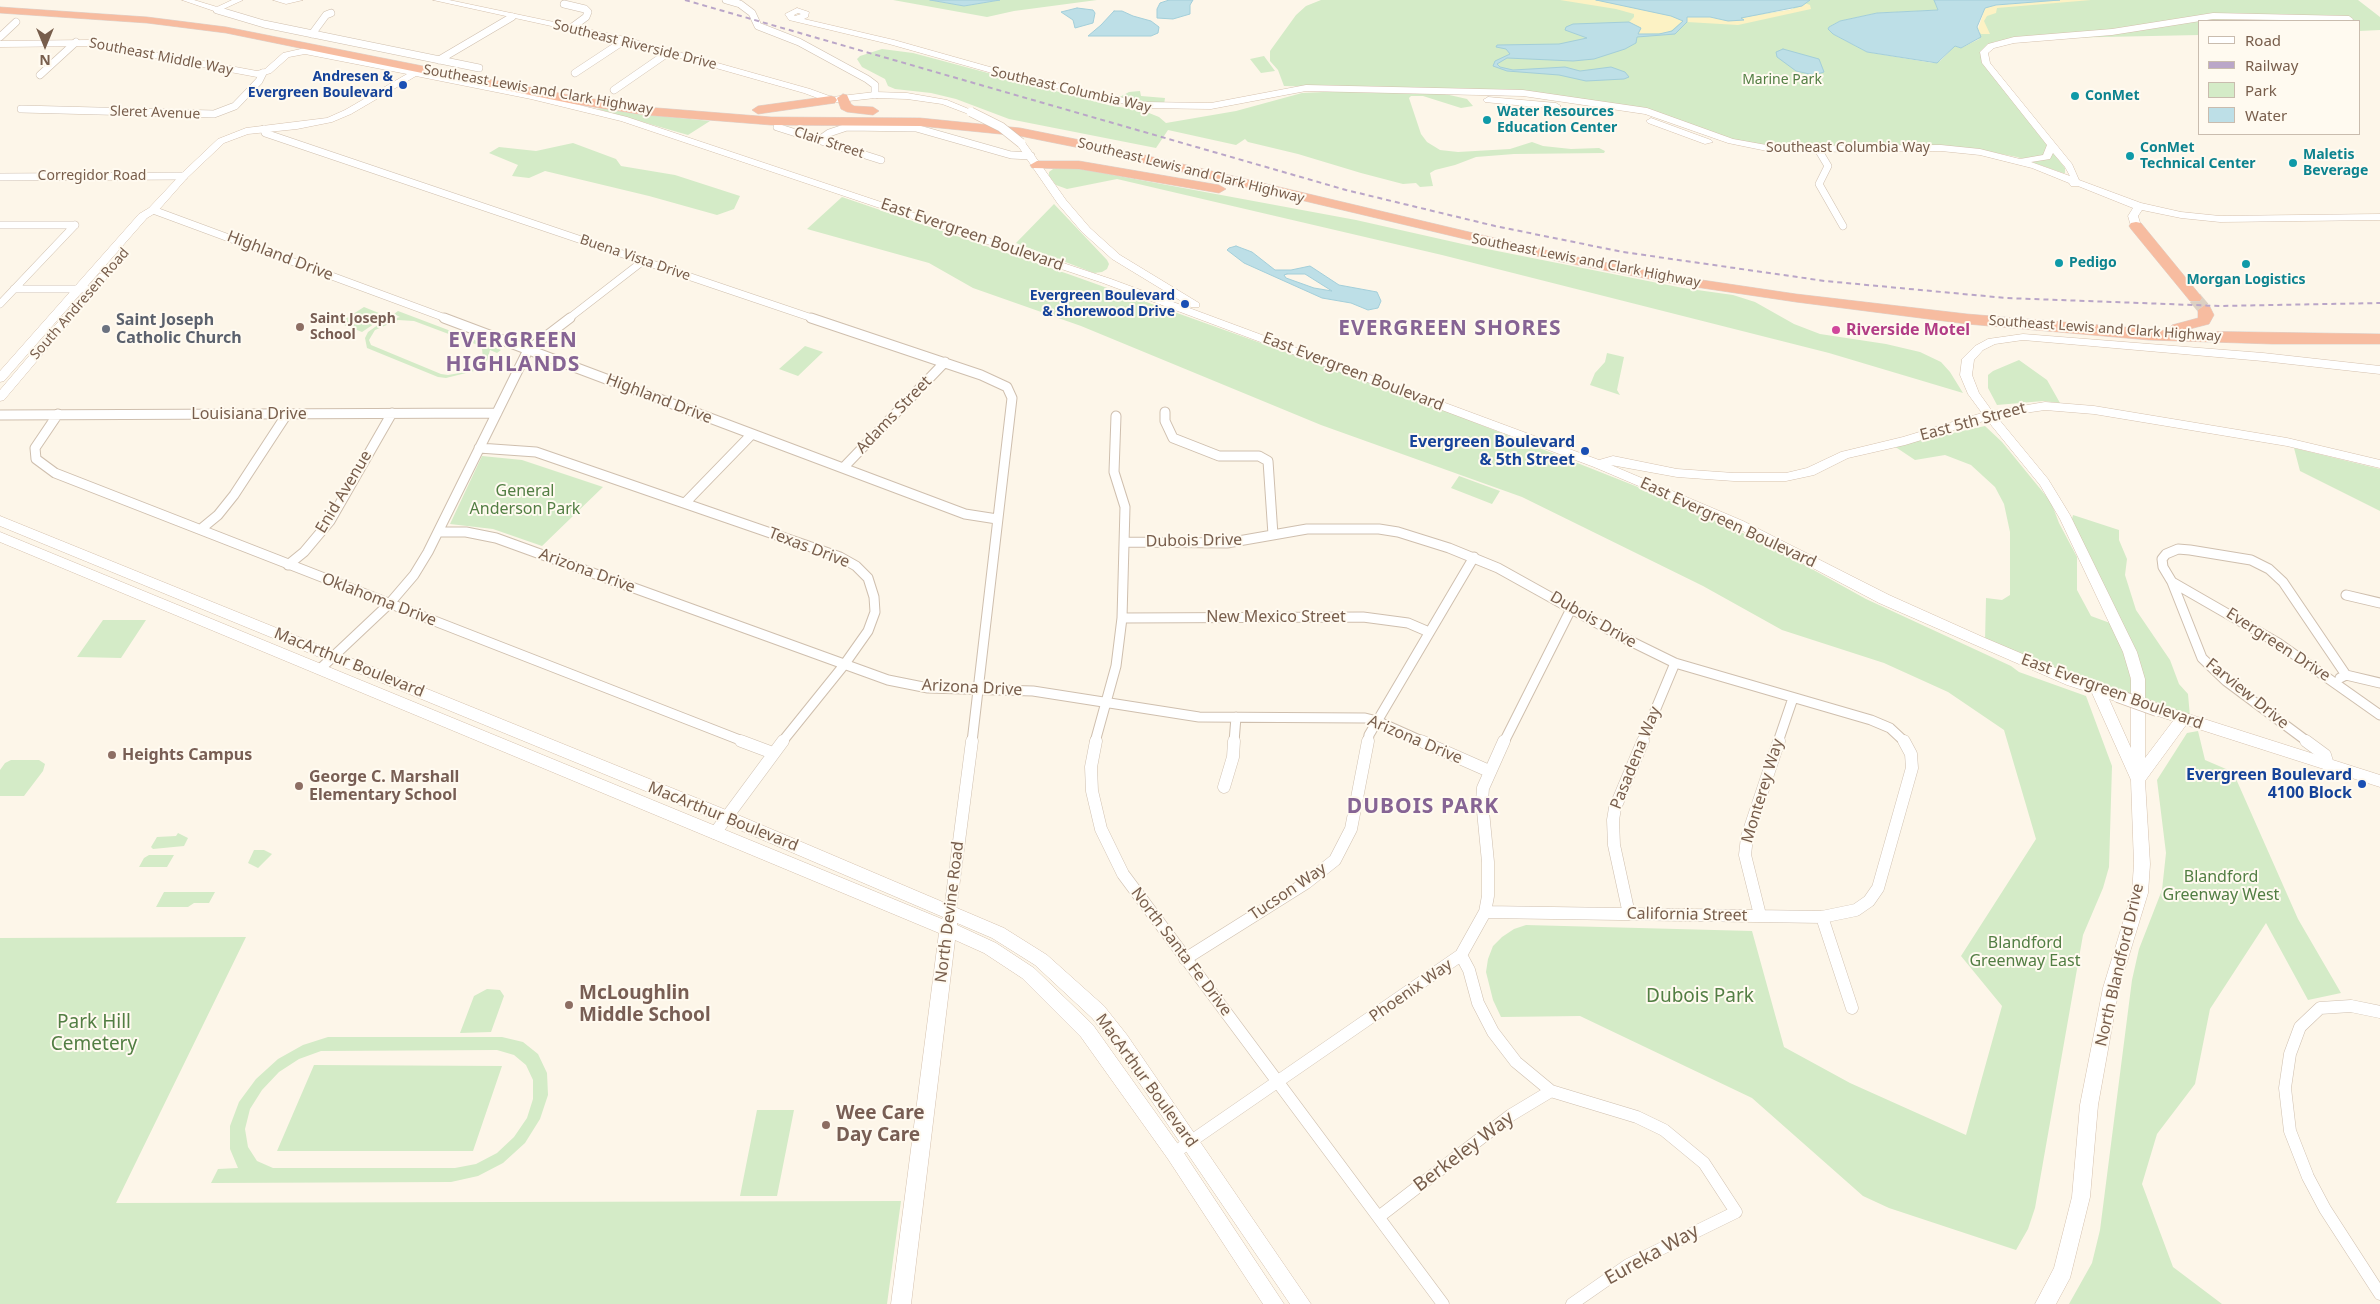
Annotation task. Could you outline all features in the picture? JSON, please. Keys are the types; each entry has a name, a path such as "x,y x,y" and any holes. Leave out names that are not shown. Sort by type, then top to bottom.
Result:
{"highway":[{"name":"Southeast Lewis and Clark Highway","path":"0,5 203,21 536,87 665,107 762,114 947,117 1003,123 1067,134 1504,238 1670,272 1793,291 1965,312 2177,328 2308,331 2380,330"},
{"name":"Southeast Lewis and Clark Highway","path":"0,10 147,20 262,36 574,100 645,111 771,121 945,124 1020,132 1085,145 1446,232 1554,256 1675,280 1796,298 1967,319 2149,334 2263,339 2380,339"},
{"path":"147,20 296,52"},
{"path":"665,107 757,110 813,99 837,99 847,108 851,109 947,117"},
{"path":"1034,160 1097,168 1286,201 1446,232"},
{"path":"2136,226 2195,298"},
{"path":"2177,328 2204,321 2207,315 2205,310"}],"street":[{"path":"186,0 256,22 479,68"},
{"path":"217,10 240,0"},
{"path":"277,0 286,2 299,0"},
{"name":"Southeast Riverside Drive","path":"437,0 625,40 669,52 813,99"},
{"path":"726,0 740,4 752,13 758,26 800,42 867,79 875,85 875,95"},
{"path":"564,4 585,9 588,12 586,17 571,28"},
{"path":"312,34 326,15 331,13"},
{"path":"2074,182 2069,166 1986,64 1984,52 1991,46 2014,40 2112,32 2214,16 2349,19"},
{"path":"439,60 512,17"},
{"name":"Southeast Columbia Way","path":"799,18 1010,78 1153,109 1222,108 1314,88 1436,90 1543,101 1629,115 1716,145 1742,152 1773,156 1963,150 2014,159 2121,202 2181,215 2220,220 2380,217"},
{"path":"1,43 16,22"},
{"path":"575,73 625,40"},
{"path":"40,76 76,42"},
{"name":"Southeast Middle Way","path":"1,43 76,42 101,44 252,74 263,73"},
{"name":"East Evergreen Boulevard","path":"296,52 305,51 415,73 570,105 624,119 1111,282 1228,324 1598,464 1739,524 1884,599 2072,681 2380,781"},
{"name":"Sleret Avenue","path":"21,109 214,114 234,106 259,81 263,73 282,57 296,52"},
{"path":"614,90 669,52"},
{"name":"South Andresen Road","path":"0,378 143,216 153,210 213,148 228,137 264,129 297,126 329,120 348,112 415,73"},
{"path":"837,99 875,95 926,98 971,112 1001,127 1021,143 1065,207 1086,230 1116,257 1228,324"},
{"name":"Clair Street","path":"777,127 881,160"},
{"path":"819,140 830,133 847,127 916,128 1034,160"},
{"name":"Buena Vista Drive","path":"264,129 265,133 945,362 997,381 1007,387"},
{"path":"2014,159 2042,159 2050,153 2052,145"},
{"name":"Southeast Columbia Way","path":"1904,152 1949,153 1984,157 2074,182"},
{"path":"1821,153 1828,166 1819,184 1843,226"},
{"name":"Corregidor Road","path":"0,177 184,176"},
{"path":"2136,226 2134,216 2139,206"},
{"name":"South Andresen Road","path":"0,397 155,217 153,210"},
{"name":"Highland Drive","path":"153,210 965,514 997,519"},
{"path":"0,225 74,225 0,304"},
{"path":"1111,282 1115,270 1116,257"},
{"path":"320,669 390,603 414,574 438,532 528,350 642,261"},
{"path":"1111,282 1128,278 1135,268"},
{"path":"14,289 92,289"},
{"name":"North Blandford Drive","path":"2045,1304 2063,1271 2076,1216 2080,1197 2090,1105 2111,988 2140,893 2142,864 2138,780 2138,679 2130,652 2056,501 2031,466 1988,415 1968,383 1966,367 1968,359 1984,345 2012,337 2040,337 2262,356 2380,370"},
{"name":"Adams Street","path":"842,468 945,362"},
{"name":"North Devine Road","path":"901,1304 979,689 997,519 1012,410 1012,398 1007,387"},
{"name":"East 5th Street","path":"1598,464 1613,460 1677,473 1734,477 1786,477 1810,472 1846,455 1914,438 1988,415 2032,406 2094,410 2264,437 2380,464"},
{"path":"1165,412 1165,421 1173,438 1219,456 1259,456 1268,461 1272,535"},
{"name":"Enid Avenue","path":"288,565 304,552 330,521 392,413"},
{"name":"Louisiana Drive","path":"0,415 497,413"},
{"name":"Oklahoma Drive","path":"58,414 39,440 36,448 36,458 43,466 55,474 774,753"},
{"path":"201,530 218,515 234,495 287,414"},
{"name":"North Santa Fe Drive","path":"1116,416 1114,472 1124,507 1122,618 1120,649 1094,744 1091,767 1092,791 1101,829 1123,874 1380,1216 1443,1304"},
{"path":"685,503 752,434"},
{"name":"Texas Drive","path":"479,448 536,452 840,558 856,566 868,578 874,597 875,612 868,631 844,665 774,753 715,834"},
{"name":"MacArthur Boulevard","path":"0,521 726,818 950,911 998,933 1041,960 1098,1012 1121,1041 1301,1304"},
{"name":"Dubois Drive","path":"1124,542 1227,543 1307,529 1379,529 1398,532 1474,557 1498,568 1572,607 1637,645 1675,663 1871,720 1890,728 1905,742 1911,754 1912,768 1878,888"},
{"name":"Arizona Drive","path":"438,532 466,532 496,538 888,680 928,688 1033,691 1183,715 1236,717 1351,716 1377,721 1489,771"},
{"name":"MacArthur Boulevard","path":"0,537 990,948 1028,973 1087,1031 1174,1153 1274,1304"},
{"name":"Farview Drive","path":"2328,765 2325,756 2226,681 2202,658 2172,582 2163,567 2162,559 2166,554 2178,549 2251,560 2270,569 2283,582 2346,675"},
{"name":"Tucson Way","path":"1185,959 1306,883 1335,860 1351,829 1369,735 1474,557"},
{"name":"Evergreen Drive","path":"2172,582 2242,621 2334,681 2380,715"},
{"path":"2346,596 2356,596 2380,603"},
{"name":"Phoenix Way","path":"1174,1153 1279,1083 1461,955 1475,932 1484,912 1488,896 1489,877 1482,801 1489,771 1572,607"},
{"name":"New Mexico Street","path":"1122,618 1363,617 1408,623 1429,632"},
{"name":"Pasadena Way","path":"1629,914 1614,845 1614,808 1675,663"},
{"path":"2334,681 2346,675 2380,683"},
{"path":"2098,690 2138,780"},
{"name":"Monterey Way","path":"1760,915 1745,855 1747,836 1793,698"},
{"path":"1224,787 1233,757 1236,717"},
{"path":"2138,780 2183,718"},
{"name":"California Street","path":"1484,912 1822,917 1856,910 1869,901 1878,888"},
{"path":"1822,917 1852,1008"},
{"path":"1461,955 1469,970 1478,1003 1493,1032 1516,1062 1551,1091"},
{"path":"2380,1012 2351,1006 2320,1008 2300,1027 2290,1054 2285,1088 2290,1131 2308,1177 2325,1209 2380,1294"},
{"name":"Eureka Way","path":"1551,1091 1585,1103 1637,1117 1664,1130 1704,1163 1736,1212 1628,1265 1572,1304"},
{"name":"Berkeley Way","path":"1380,1216 1511,1115 1551,1091"}],"green space":[{"path":"893,0 930,0 964,6 1000,0 1097,0 1014,11 987,17"},
{"name":"Marine Park","path":"1321,0 1596,0 1722,20 1790,10 1810,0 1934,0 1938,10 1877,13 1840,21 1828,29 1833,34 1867,52 1933,63 1940,61 1955,46 1961,48 1979,39 1985,8 2060,0 2358,0 2380,17 2380,30 2360,31 2360,20 2198,20 2198,35 2009,39 1994,42 1981,60 2065,168 2065,173 2063,173 2017,157 1980,150 1783,148 1730,139 1659,113 1623,105 1459,90 1284,86 1278,70 1270,61 1270,51 1296,15 1306,6"},
{"path":"882,49 913,53 1108,105 1144,111 1159,117 1166,123 1236,111 1302,93 1345,91 1445,94 1467,99 1473,106 1461,108 1423,96 1411,96 1409,98 1421,134 1427,142 1440,150 1458,152 1510,149 1532,142 1543,146 1571,149 1599,148 1605,151 1604,153 1514,154 1476,157 1435,170 1430,173 1433,186 1420,187 1416,183 1403,184 1248,142 1245,139 1236,145 1168,130 1156,148 1009,119 956,99 931,93 895,89 888,86 885,79 862,67 857,59 860,56"},
{"path":"1264,56 1275,71 1261,73 1250,59"},
{"path":"1140,91 1141,96 1165,98 1164,105 1118,98 1129,92"},
{"path":"597,109 710,121 688,135"},
{"path":"573,143 616,159 621,166 675,175 740,196 734,209 717,215 649,196 545,171 529,178 512,176 518,165 489,153 499,147 536,151"},
{"path":"1070,167 1356,220 1467,245 1683,288 1733,295 1755,302 1794,324 1820,334 1886,344 1920,352 1941,362 1950,372 1963,393 1829,353 1442,255 1117,179 1067,189 1056,185 1049,176 1049,172 1053,169"},
{"path":"842,197 1071,275 1403,394 1643,489 1763,542 1866,599 2011,666 2019,672 2086,696 2112,766 2109,867 2103,888 2083,935 2035,1208 2028,1229 2016,1250 1889,1208 1863,1196 1752,1098 1580,1016 1501,1017 1493,1000 1486,972 1493,946 1514,929 1526,925 1752,931 1784,1047 1850,1083 1966,1135 2002,1006 1961,956 2036,839 2004,730 1948,692 1884,663 1782,630 1703,586 1522,497 1321,425 1081,326 973,288 929,263 807,229"},
{"path":"1054,204 1107,260 1109,264 1107,269 1094,273 1016,243"},
{"path":"364,307 386,316 362,332 339,323"},
{"path":"398,311 501,350 497,353 490,350 487,361 474,371 446,378 438,377 367,348 365,338 368,332 382,322 400,317 394,314","holes":["398,320 414,321 478,345 482,349 483,358 480,363 466,372 448,375 441,374 371,345 369,340 375,330"]},
{"path":"805,346 823,352 798,376 779,369"},
{"path":"1607,353 1624,357 1617,390 1620,395 1590,385 1595,373 1605,362"},
{"path":"2019,360 2047,380 2060,403 2043,401 1997,405 1988,388 1988,375"},
{"path":"1985,426 2002,442 2051,502 2059,523 2077,557 2077,590 2091,616 2110,623 2126,657 2135,700 1985,641 1986,598 2002,600 2010,595 2010,532 2004,504 1995,487 1971,465 1945,455 1915,460 1894,446"},
{"path":"2294,448 2380,469 2380,511 2300,471"},
{"name":"General Anderson Park","path":"482,456 522,460 603,487 542,546 493,529 450,524"},
{"path":"1459,476 1500,491 1492,504 1451,488"},
{"path":"2073,515 2119,530 2119,540 2127,559 2125,575 2136,610 2170,660 2179,684 2188,694 2190,717 2146,702 2142,685 2072,519"},
{"path":"103,620 146,620 121,658 77,657"},
{"name":"Blandford Greenway West","path":"2198,731 2205,760 2233,772 2298,919 2341,993 2308,1000 2266,923 2210,1009 2195,1084 2157,1134 2142,1184 2173,1267 2222,1304 2069,1304 2092,1263 2100,1230 2132,980 2139,949 2162,890 2166,853 2157,780 2187,733"},
{"path":"11,760 39,760 45,764 43,771 24,796 0,796 0,770 5,763"},
{"path":"178,833 188,838 184,846 153,849 151,847 157,837 176,836"},
{"path":"254,850 264,850 272,854 258,868 248,863"},
{"path":"149,855 174,855 167,867 139,867 144,858"},
{"path":"164,892 215,892 209,903 194,903 188,907 156,907"},
{"name":"Park Hill Cemetery","path":"246,937 116,1203 901,1201 887,1304 0,1304 0,938"},
{"path":"487,989 500,990 504,996 491,1032 460,1033 474,996"},
{"path":"328,1037 502,1037 523,1042 538,1054 547,1073 548,1095 540,1119 525,1143 503,1163 478,1176 451,1182 211,1183 218,1169 238,1168 230,1149 230,1126 239,1102 256,1079 278,1059 303,1045","holes":["497,1050 514,1055 526,1065 533,1080 533,1099 527,1118 514,1137 497,1153 476,1164 455,1168 273,1168 257,1161 248,1147 245,1129 250,1109 262,1090 279,1072 299,1059 321,1051"]},
{"path":"314,1065 502,1066 473,1151 277,1151"},
{"path":"757,1110 794,1110 777,1196 740,1196"}],"sand":[{"path":"1560,0 1596,0 1671,16 1683,21 1668,33 1638,34 1641,29 1629,22 1634,17 1634,14 1616,9"},
{"path":"2050,0 2091,0 1997,8 1996,13 1987,16 1984,21 1990,34 1981,34 1978,29 1985,8"},
{"path":"1805,3 1810,5 1811,9 1738,25 1687,22 1687,17 1710,17 1728,21 1743,20 1740,18 1790,10"}],"water":[{"path":"930,0 1000,0 964,6"},
{"path":"1169,0 1193,0 1190,5 1190,14 1173,19 1157,18 1157,9 1160,3"},
{"path":"1596,0 1810,0 1802,6 1741,18 1744,20 1728,21 1710,17 1687,17 1687,22 1675,34 1637,37 1636,43 1625,49 1594,59 1573,61 1507,58 1497,64 1500,67 1513,70 1565,67 1580,71 1611,67 1625,72 1629,77 1624,79 1586,81 1559,75 1507,71 1493,66 1495,61 1510,54 1506,49 1496,47 1497,45 1559,44 1587,38 1565,30 1566,27 1573,24 1629,22 1641,28 1638,34 1659,34 1672,31 1683,21 1671,16"},
{"path":"1934,0 2060,0 1996,5 1985,8 1977,27 1981,37 1961,48 1955,46 1937,63 1867,52 1833,34 1828,29 1840,21 1877,13 1938,10"},
{"path":"1077,8 1093,10 1095,13 1093,23 1075,28 1073,20 1061,12"},
{"path":"1114,11 1122,11 1151,21 1159,27 1158,33 1151,36 1088,36"},
{"path":"1783,49 1819,59 1824,72 1814,75 1796,71 1777,57 1776,52"},
{"path":"1236,246 1252,252 1275,270 1291,270 1310,266 1339,285 1377,292 1381,301 1378,308 1368,310 1351,303 1322,298 1244,263 1227,250","holes":["1305,274 1332,291 1314,288 1286,278 1284,275"]}],"tunnel":[{"path":"2195,298 2205,310"}],"railway":[{"path":"685,0 1346,190 1495,226 1623,252 1825,281 2006,298 2220,306 2380,303"}],"place":[{"name":"Andresen & Evergreen Boulevard","path":"403,85"},
{"name":"ConMet","path":"2075,96"},
{"name":"Water Resources Education Center","path":"1487,120"},
{"name":"ConMet Technical Center","path":"2130,156"},
{"name":"Maletis Beverage","path":"2293,163"},
{"name":"Pedigo","path":"2059,263"},
{"name":"Morgan Logistics","path":"2246,264"},
{"name":"Evergreen Boulevard & Shorewood Drive","path":"1185,304"},
{"name":"Saint Joseph School","path":"300,327"},
{"name":"Saint Joseph Catholic Church","path":"106,329"},
{"name":"Riverside Motel","path":"1836,330"},
{"name":"Evergreen Boulevard & 5th Street","path":"1585,451"},
{"name":"Heights Campus","path":"112,755"},
{"name":"Evergreen Boulevard 4100 Block","path":"2362,784"},
{"name":"George C. Marshall Elementary School","path":"299,786"},
{"name":"McLoughlin Middle School","path":"569,1005"},
{"name":"Wee Care Day Care","path":"826,1125"}],"district":[{"name":"EVERGREEN SHORES","path":"1450,329"},
{"name":"EVERGREEN HIGHLANDS","path":"513,353"},
{"name":"DUBOIS PARK","path":"1423,807"}],"park label":[{"name":"Blandford Greenway East","path":"2025,952"},
{"name":"Dubois Park","path":"1700,997"}]}
